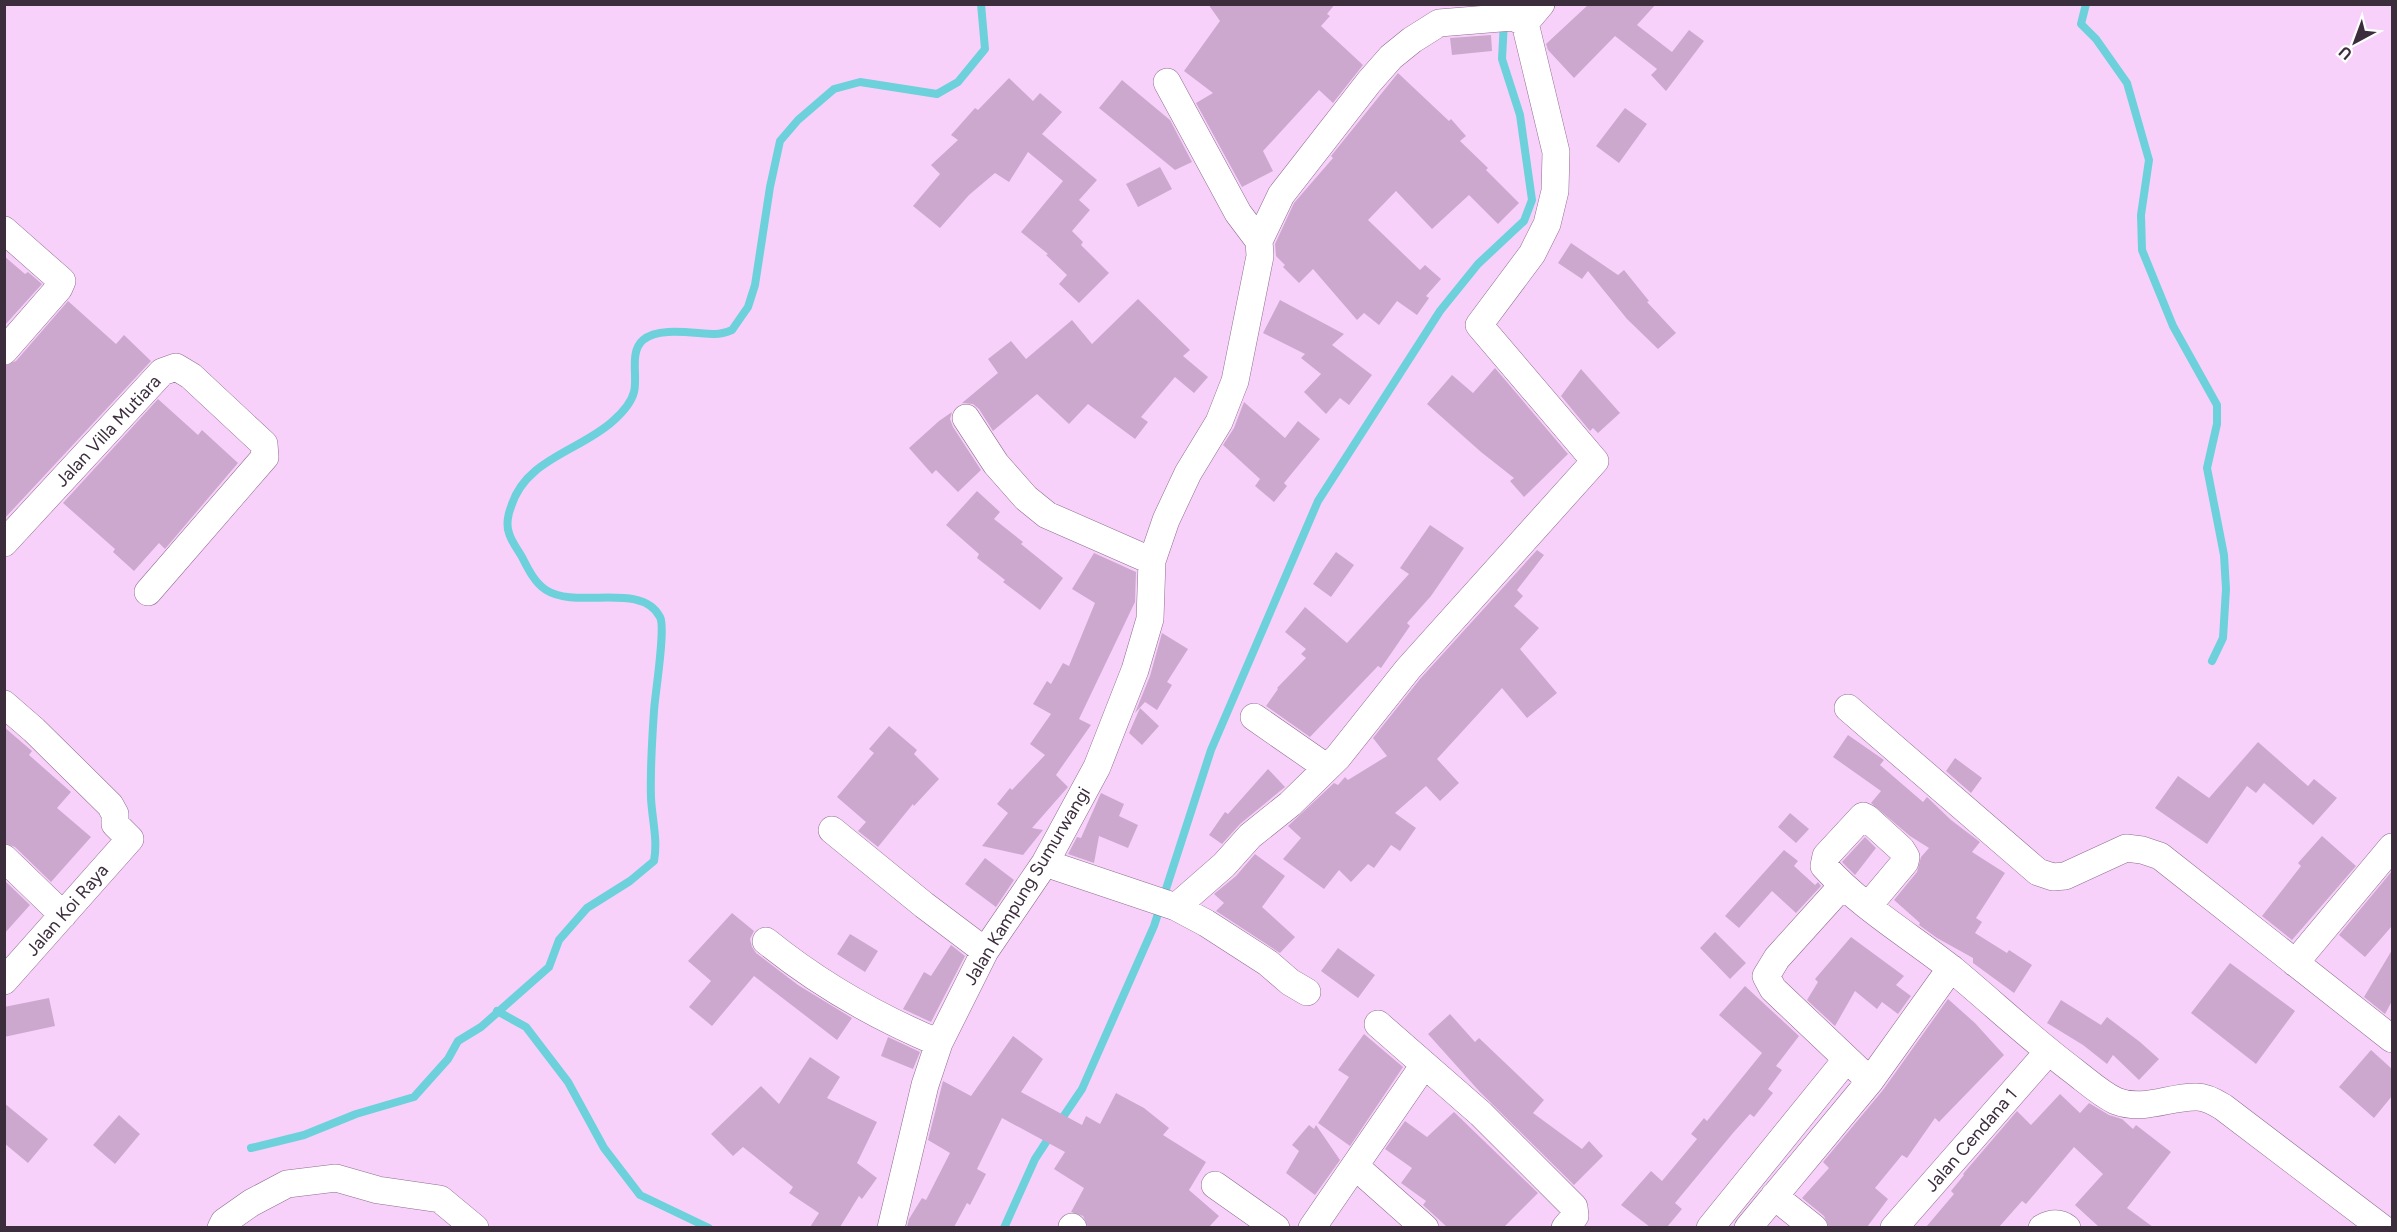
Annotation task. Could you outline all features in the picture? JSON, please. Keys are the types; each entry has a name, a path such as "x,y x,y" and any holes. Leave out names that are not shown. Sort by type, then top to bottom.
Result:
{"street":[{"name":"Jalan Kampung Sumurwangi","path":"891,1227 925,1085 939,1043 985,951 1045,863 1096,767 1135,670 1150,620 1152,561 1166,520 1188,473 1219,422 1235,381 1260,256 1258,241 1281,195 1369,82 1391,57 1412,40 1439,23 1526,15"},
{"path":"1163,904 1224,865 1250,837 1290,804 1338,757 1408,669 1595,460 1479,325 1532,254 1547,224 1555,191 1556,152 1526,15"},
{"path":"1167,82 1238,213 1258,241"},
{"path":"4,230 62,281 59,288 4,351"},
{"name":"Jalan Villa Mutiara","path":"4,543 162,372 176,367 191,376 264,444 266,457 148,592"},
{"path":"966,418 996,464 1026,498 1047,515 1152,561"},
{"name":"Jalan Koi Raya","path":"4,704 34,730 110,805 115,814 115,824 130,839 4,981"},
{"path":"1848,708 2038,872 2053,877 2065,876 2126,848 2160,856 2392,1039"},
{"path":"1254,717 1326,767"},
{"path":"1868,906 1905,862 1906,857 1901,849 1868,818 1860,818 1823,860 1824,866 1842,886 1868,906 1951,968 2048,1052 2103,1094 2123,1103 2141,1106 2199,1097 2211,1100 2382,1227"},
{"path":"832,830 985,951"},
{"path":"2295,963 2392,847"},
{"path":"4,858 63,915"},
{"path":"1045,863 1163,904 1206,923 1268,963 1290,982 1307,992"},
{"path":"1842,886 1777,958 1766,976 1773,989 1870,1081"},
{"path":"766,941 794,964 846,998 896,1025 939,1043"},
{"path":"1748,1227 1870,1081 1951,968"},
{"path":"1378,1024 1406,1046 1424,1065 1481,1114 1574,1207 1575,1216 1565,1227"},
{"name":"Jalan Cendana 1","path":"1894,1227 2048,1052"},
{"path":"1710,1227 1846,1060"},
{"path":"1312,1227 1424,1065"},
{"path":"1355,1166 1425,1227"},
{"path":"221,1227 224,1222 251,1203 287,1184 336,1178 378,1190 440,1200 475,1227"},
{"path":"1215,1185 1276,1227"},
{"path":"1774,1196 1814,1227"},
{"path":"2042,1227 2051,1223 2067,1227"}],"building":[{"path":"1208,4 1335,4 1327,14 1330,16 1321,26 1363,65 1333,103 1319,90 1263,151 1273,171 1242,187 1196,103 1213,93 1184,71 1220,21"},
{"path":"1589,4 1656,4 1637,25 1672,52 1689,30 1704,41 1666,91 1651,75 1657,69 1615,36 1574,78 1548,50 1546,44"},
{"path":"1491,35 1492,51 1452,55 1450,38"},
{"path":"1398,73 1449,121 1451,119 1466,136 1460,141 1519,203 1498,224 1469,195 1432,229 1396,191 1368,220 1420,270 1425,265 1441,279 1426,296 1429,298 1417,315 1397,301 1379,325 1364,313 1357,320 1313,269 1299,283 1283,267 1285,265 1276,256 1275,244 1294,203 1333,158 1331,156"},
{"path":"1009,78 1033,101 1040,93 1062,112 1042,134 1097,180 1079,200 1090,210 1072,231 1083,242 1081,245 1109,273 1079,303 1059,284 1067,275 1046,255 1048,254 1021,232 1063,181 1028,152 1009,182 995,173 969,195 940,228 913,206 940,174 931,165 958,140 951,135 975,108 978,110"},
{"path":"1122,80 1170,120 1192,162 1175,170 1099,108"},
{"path":"1625,108 1647,124 1619,163 1596,146"},
{"path":"1160,167 1172,189 1138,207 1126,184"},
{"path":"1571,243 1618,275 1624,270 1649,301 1647,302 1676,333 1658,349 1627,319 1588,271 1582,279 1558,263"},
{"path":"4,256 25,274 28,272 42,284 4,326"},
{"path":"1138,299 1190,350 1183,356 1208,377 1194,393 1175,377 1141,417 1148,422 1135,439 1088,404 1069,424 1037,394 993,431 979,409 973,404 962,403 998,373 988,359 1011,341 1026,359 1072,320 1092,344"},
{"path":"1280,300 1344,334 1332,345 1372,375 1349,405 1340,398 1326,414 1304,392 1321,374 1301,358 1305,354 1263,333"},
{"path":"68,301 116,344 124,335 151,361 4,519 4,366 16,361"},
{"path":"1495,368 1568,454 1524,497 1510,481 1514,478 1427,404 1452,375 1473,393"},
{"path":"1581,369 1620,413 1598,433 1593,428 1590,431 1561,396"},
{"path":"158,399 198,435 202,430 238,463 165,549 159,543 134,571 113,552 115,549 63,503"},
{"path":"1244,402 1285,438 1298,421 1320,439 1284,483 1287,486 1274,502 1255,486 1260,479 1223,445 1234,428"},
{"path":"952,412 950,419 953,427 981,470 958,492 936,470 932,474 909,448"},
{"path":"977,491 1000,512 994,519 1063,578 1040,610 1003,582 1005,580 977,558 979,554 946,525"},
{"path":"1430,525 1464,548 1431,596 1407,623 1410,626 1381,668 1378,666 1310,737 1266,706 1277,688 1306,658 1301,654 1306,649 1285,632 1305,607 1347,643 1409,574 1400,568"},
{"path":"1537,550 1544,555 1517,590 1523,596 1514,606 1539,628 1520,649 1557,693 1527,718 1502,688 1437,759 1459,783 1440,801 1426,786 1395,813 1416,828 1400,851 1391,845 1374,868 1368,864 1351,882 1339,870 1324,889 1283,859 1301,838 1288,826 1334,783 1338,785 1345,777 1348,780 1387,756 1373,738 1420,679"},
{"path":"1336,552 1354,565 1331,597 1313,584"},
{"path":"1094,553 1136,572 1135,602 1079,719 1091,725 1056,775 1068,787 1032,828 1043,830 1023,855 982,846 1008,813 997,804 1010,788 1012,790 1045,755 1030,744 1051,714 1033,704 1047,681 1051,684 1063,663 1069,666 1095,603 1072,589"},
{"path":"1162,633 1188,649 1167,682 1172,685 1157,710 1145,702 1135,713 1150,676"},
{"path":"1140,708 1159,726 1142,745 1129,733"},
{"path":"889,726 917,750 914,754 939,779 914,806 913,804 878,847 858,831 866,822 837,797 874,753 869,749"},
{"path":"4,727 32,751 29,755 71,792 57,808 91,837 51,882 15,847 4,843"},
{"path":"1848,735 1884,760 1880,765 1923,802 1927,797 1951,820 1980,842 1972,852 2005,873 1976,918 1982,922 1975,933 2007,953 2009,950 2032,965 2014,993 1973,963 1973,958 1919,925 1920,923 1894,900 1917,872 1921,857 1929,848 1910,836 1871,803 1881,791 1833,757"},
{"path":"2258,742 2308,786 2314,779 2337,798 2313,825 2264,783 2256,793 2247,786 2207,844 2155,808 2178,776 2209,798"},
{"path":"1955,758 1982,778 1971,793 1946,771"},
{"path":"1268,769 1285,787 1240,824 1222,844 1209,835 1225,812 1228,814"},
{"path":"1101,793 1124,804 1119,816 1138,825 1128,848 1099,836 1094,863 1068,854 1077,837 1081,838"},
{"path":"1790,813 1809,829 1796,843 1778,827"},
{"path":"2322,836 2356,866 2292,940 2262,916 2301,866 2298,863"},
{"path":"1865,837 1876,848 1855,875 1842,862"},
{"path":"1784,850 1798,861 1794,866 1815,885 1818,882 1821,886 1796,913 1772,891 1739,928 1725,916"},
{"path":"1255,854 1285,876 1262,907 1295,937 1280,953 1216,911 1224,903 1214,894 1236,876"},
{"path":"985,858 1014,880 996,907 965,884"},
{"path":"2392,871 2392,926 2365,957 2339,935"},
{"path":"4,880 30,905 4,934"},
{"path":"732,913 754,931 750,939 756,953 798,985 852,1018 837,1040 754,976 712,1026 689,1007 711,981 688,961"},
{"path":"1715,932 1746,963 1730,979 1700,948"},
{"path":"850,934 878,951 865,972 837,954"},
{"path":"1851,937 1904,976 1896,985 1911,996 1898,1014 1882,1002 1877,1009 1855,991 1835,1026 1807,1000 1818,982 1815,979"},
{"path":"951,945 965,956 931,1022 903,1009 924,972 931,976"},
{"path":"1338,948 1375,975 1358,998 1321,971"},
{"path":"2392,950 2392,1001 2385,1014 2364,997"},
{"path":"2230,963 2295,1011 2256,1064 2191,1013"},
{"path":"1745,986 1799,1036 1776,1066 1782,1070 1768,1089 1773,1093 1754,1117 1750,1114 1733,1133 1675,1203 1682,1209 1667,1227 1650,1227 1621,1205 1651,1171 1662,1181 1697,1139 1691,1134 1704,1118 1707,1121 1762,1053 1719,1015"},
{"path":"49,998 55,1026 4,1037 4,1007"},
{"path":"1948,999 1975,1023 2004,1055 1939,1122 1935,1118 1907,1158 1902,1155 1875,1188 1888,1199 1867,1227 1829,1227 1824,1216 1802,1198 1829,1168 1823,1162 1883,1090"},
{"path":"2061,1000 2101,1025 2107,1017 2159,1059 2139,1080 2113,1055 2107,1064 2083,1045 2047,1023"},
{"path":"1450,1014 1475,1042 1479,1038 1544,1100 1533,1113 1582,1149 1589,1141 1603,1156 1574,1185 1480,1092 1428,1034"},
{"path":"1364,1034 1403,1067 1350,1146 1318,1123 1349,1077 1338,1070"},
{"path":"1013,1036 1043,1059 1021,1092 1082,1125 1086,1116 1100,1124 1116,1093 1144,1108 1169,1128 1163,1135 1206,1162 1189,1190 1219,1216 1209,1227 1088,1227 1083,1216 1071,1212 1084,1188 1054,1169 1065,1152 1002,1118 977,1169 986,1174 970,1205 967,1203 954,1227 907,1227 909,1219 922,1198 926,1200 950,1153 928,1140 943,1081 971,1096"},
{"path":"888,1037 920,1052 913,1069 881,1056"},
{"path":"2371,1050 2392,1069 2392,1096 2374,1118 2339,1087"},
{"path":"810,1057 840,1077 827,1098 877,1122 857,1163 877,1178 862,1199 859,1196 840,1227 810,1227 819,1213 789,1193 793,1187 743,1147 733,1156 711,1134 761,1086 779,1104"},
{"path":"2060,1094 2080,1113 2089,1103 2109,1115 2122,1119 2133,1129 2136,1125 2171,1152 2127,1208 2153,1227 2099,1227 2075,1205 2103,1174 2074,1147 2026,1204 2022,1201 1999,1227 1926,1227 1954,1194 1951,1191 1963,1174 2017,1111 2031,1125"},
{"path":"4,1103 48,1139 28,1163 4,1143"},
{"path":"1454,1112 1538,1193 1504,1227 1447,1227 1423,1205 1426,1201 1401,1183 1412,1168 1385,1149 1405,1121 1427,1137"},
{"path":"119,1115 140,1134 115,1164 93,1145"},
{"path":"1309,1125 1314,1129 1316,1125 1340,1160 1315,1195 1286,1173 1299,1151 1292,1145"}],"waterway":[{"path":"251,1148 304,1135 356,1114 414,1097 448,1059 458,1041 481,1027 549,967 559,940 587,908 630,881 654,861 651,766 662,634 660,617 651,606 639,600 574,598 546,590 538,584 511,539 508,527 510,510 518,491 528,478 555,457 600,431 626,408 634,392 636,351 643,340 658,333 715,334 732,330 748,307 755,285 770,187 780,141 798,120 834,89 860,82 937,94 958,82 985,49 981,4"},
{"path":"2086,4 2081,24 2096,39 2127,83 2149,160 2141,215 2142,250 2173,326 2217,405 2217,424 2207,468 2224,555 2226,589 2223,638 2212,661"},
{"path":"1059,1123 1082,1089 1154,926 1211,750 1318,501 1440,311 1478,264 1524,221 1532,200 1520,115 1502,59 1504,21"},
{"path":"497,1011 526,1027 568,1082 604,1148 640,1195 709,1228"},
{"path":"1004,1228 1035,1159 1052,1133"}]}
